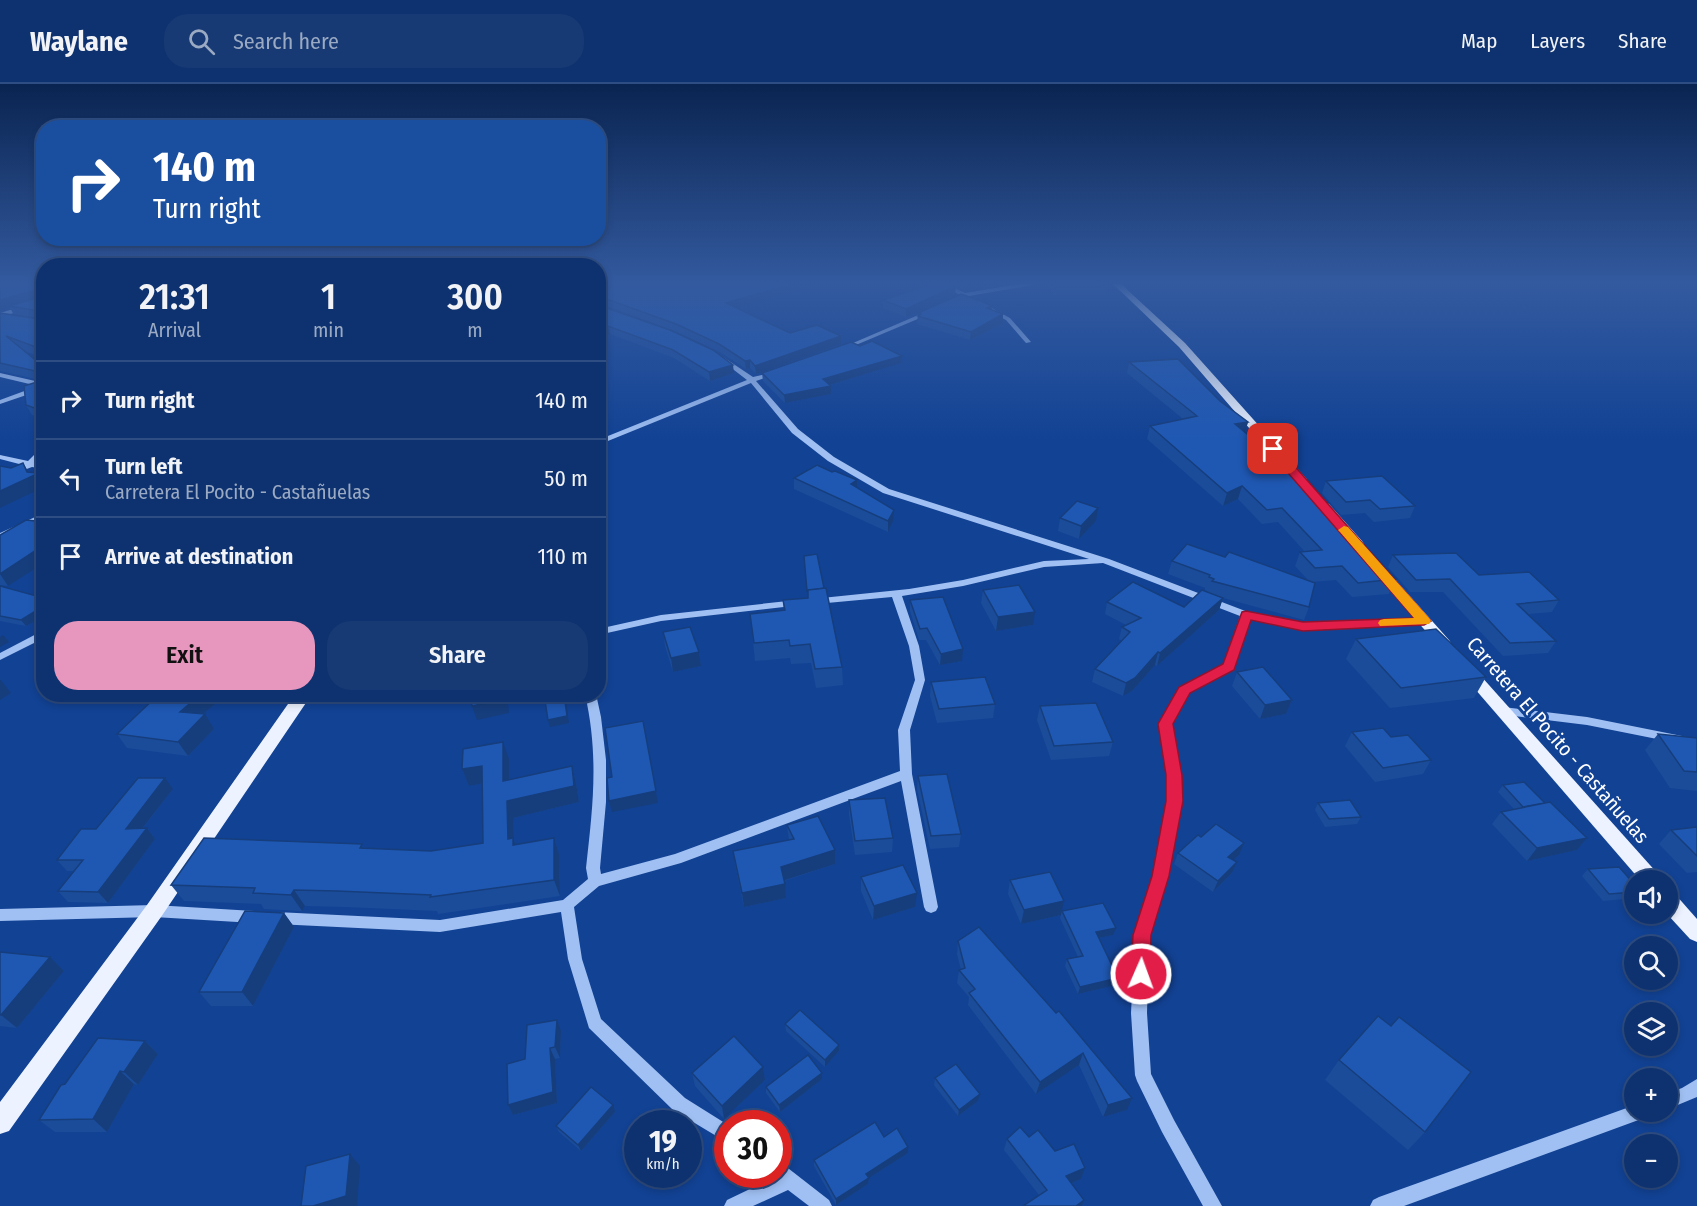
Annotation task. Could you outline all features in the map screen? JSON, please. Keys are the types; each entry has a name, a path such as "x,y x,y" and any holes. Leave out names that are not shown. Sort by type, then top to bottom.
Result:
{"main road":[{"name":"Carretera El Pocito - Castañuelas","path":"1172,335 1642,870"},
{"path":"0,1122 154,911 298,702"},
{"path":"1678,911 1697,933"}],"street":[{"path":"838,350 875,335"},
{"path":"1022,335 1028,342"},
{"path":"717,355 752,380 795,431 831,459 886,491 1106,561 1246,615 1303,626 1424,621"},
{"path":"606,440 752,380 785,370"},
{"path":"0,375 36,384"},
{"path":"0,402 36,389"},
{"path":"0,457 36,466"},
{"path":"0,477 29,465 36,458"},
{"path":"0,536 36,520"},
{"path":"606,631 661,618 896,593 963,583 1044,564 1106,561"},
{"path":"896,593 914,646 920,680 904,730 906,774 931,907"},
{"path":"1213,1206 1168,1126 1143,1075 1139,1013 1142,935 1161,876 1174,801 1174,775 1166,724 1184,690 1229,666 1246,615"},
{"path":"0,657 36,637"},
{"path":"593,702 598,722 602,767 592,868 595,881"},
{"path":"1503,711 1587,721 1697,743"},
{"path":"0,915 154,911 440,926 567,905 595,881 676,859 906,774"},
{"path":"567,905 575,959 595,1023 680,1104 714,1126"},
{"path":"1678,1097 1697,1087"},
{"path":"1379,1206 1624,1117"},
{"path":"792,1181 823,1206"},
{"path":"733,1206 763,1188"}],"building":[{"path":"0,335 36,335 36,347 6,336 36,360 36,371 0,363"},
{"path":"633,335 682,335 713,350 733,365 709,372 673,350"},
{"path":"700,335 841,336 755,366 750,360 745,361"},
{"path":"872,341 902,356 823,379 831,386 784,395 762,373 851,342 860,346"},
{"path":"1178,359 1220,401 1248,422 1235,424 1301,479 1308,480 1328,503 1318,504 1362,547 1373,554 1396,579 1358,583 1342,566 1315,568 1300,552 1322,550 1282,508 1267,510 1242,486 1227,493 1150,426 1197,416 1129,362"},
{"path":"36,382 36,409 26,405 24,386"},
{"path":"23,463 27,472 36,474 0,491 0,466 11,468"},
{"path":"817,465 857,480 851,484 894,510 888,521 794,478"},
{"path":"1382,476 1415,506 1380,509 1370,500 1346,502 1326,481"},
{"path":"1077,501 1098,508 1081,526 1060,518"},
{"path":"26,520 36,521 36,550 0,574 0,535"},
{"path":"1187,544 1225,557 1229,552 1315,583 1309,607 1212,581 1214,579 1209,577 1210,575 1172,561"},
{"path":"1456,553 1479,575 1529,572 1559,600 1517,604 1556,641 1510,643 1450,579 1416,580 1393,555"},
{"path":"817,554 824,588 807,591 804,556"},
{"path":"1133,582 1184,607 1202,590 1223,598 1160,653 1158,652 1135,678 1126,683 1095,669 1130,632 1122,627 1141,618 1107,602"},
{"path":"1019,585 1035,612 998,617 983,590"},
{"path":"0,586 36,596 36,611 21,620 0,616"},
{"path":"826,588 842,667 815,669 810,644 790,646 789,640 754,643 750,614 785,610 783,600 808,598 808,590"},
{"path":"943,597 963,649 941,654 927,628 920,629 910,600"},
{"path":"690,627 699,652 671,658 663,632"},
{"path":"1436,629 1486,677 1401,688 1356,639"},
{"path":"1263,667 1292,700 1265,705 1237,672"},
{"path":"985,677 995,704 939,709 931,682"},
{"path":"151,702 192,702 180,712 205,714 178,742 117,734"},
{"path":"472,702 490,702 472,706"},
{"path":"545,702 565,702 567,716 548,720"},
{"path":"1096,703 1113,742 1054,746 1040,706"},
{"path":"643,721 656,791 609,801 607,778 612,777 605,728"},
{"path":"1383,728 1391,737 1408,735 1431,760 1383,768 1352,732"},
{"path":"1658,734 1697,738 1697,772 1684,771"},
{"path":"503,742 503,781 572,766 574,786 507,801 508,839 513,838 513,845 554,838 554,880 430,897 431,895 294,890 291,895 253,893 255,888 171,885 204,838 362,844 360,848 431,851 483,843 482,766 462,769 463,749"},
{"path":"947,774 961,834 931,836 918,776"},
{"path":"138,778 165,778 126,829 147,828 98,892 58,891 83,860 57,860 81,829 96,829"},
{"path":"1524,782 1545,803 1523,807 1503,785"},
{"path":"885,798 893,838 855,841 849,800"},
{"path":"1350,800 1361,817 1329,819 1318,803"},
{"path":"1550,802 1587,838 1537,848 1501,812"},
{"path":"818,816 835,850 781,867 785,884 742,893 733,851 794,839 787,825"},
{"path":"1216,824 1244,843 1228,857 1237,862 1218,881 1178,853 1198,835 1201,837"},
{"path":"1697,827 1697,856 1671,830"},
{"path":"903,865 917,893 874,906 861,877"},
{"path":"1619,867 1624,873 1624,893 1609,894 1588,869"},
{"path":"1050,872 1064,901 1024,910 1010,880"},
{"path":"1103,903 1116,928 1096,932 1118,978 1080,987 1067,959 1083,956 1062,911"},
{"path":"245,911 284,913 242,992 199,992"},
{"path":"979,927 1056,1013 1059,1011 1132,1098 1108,1105 1083,1053 1040,1082 969,993 975,989 959,970 965,968 958,941"},
{"path":"0,952 50,957 1,1015 0,1015"},
{"path":"800,1010 839,1045 825,1060 785,1024"},
{"path":"1378,1016 1391,1026 1399,1017 1471,1072 1425,1132 1339,1060"},
{"path":"557,1020 555,1047 550,1048 553,1092 508,1105 507,1064 525,1059 527,1025"},
{"path":"734,1036 763,1067 722,1106 692,1073"},
{"path":"98,1038 145,1041 124,1072 120,1071 93,1119 39,1120 61,1085 65,1084"},
{"path":"808,1055 822,1073 779,1105 766,1087"},
{"path":"956,1064 980,1094 959,1110 935,1078"},
{"path":"591,1087 613,1105 578,1145 556,1126"},
{"path":"875,1122 884,1137 897,1128 908,1147 866,1174 869,1178 836,1199 814,1160"},
{"path":"1020,1127 1029,1137 1038,1130 1055,1151 1074,1144 1085,1168 1066,1176 1084,1200 1076,1206 1023,1206 1047,1190 1007,1139"},
{"path":"350,1154 346,1196 313,1206 301,1206 306,1166"}],"slow traffic":[{"path":"1344,530 1424,621 1384,623"}],"route":[{"path":"1141,974 1142,935 1161,876 1174,801 1174,775 1166,724 1184,690 1229,666 1246,615 1303,626 1424,621 1273,449"}]}
